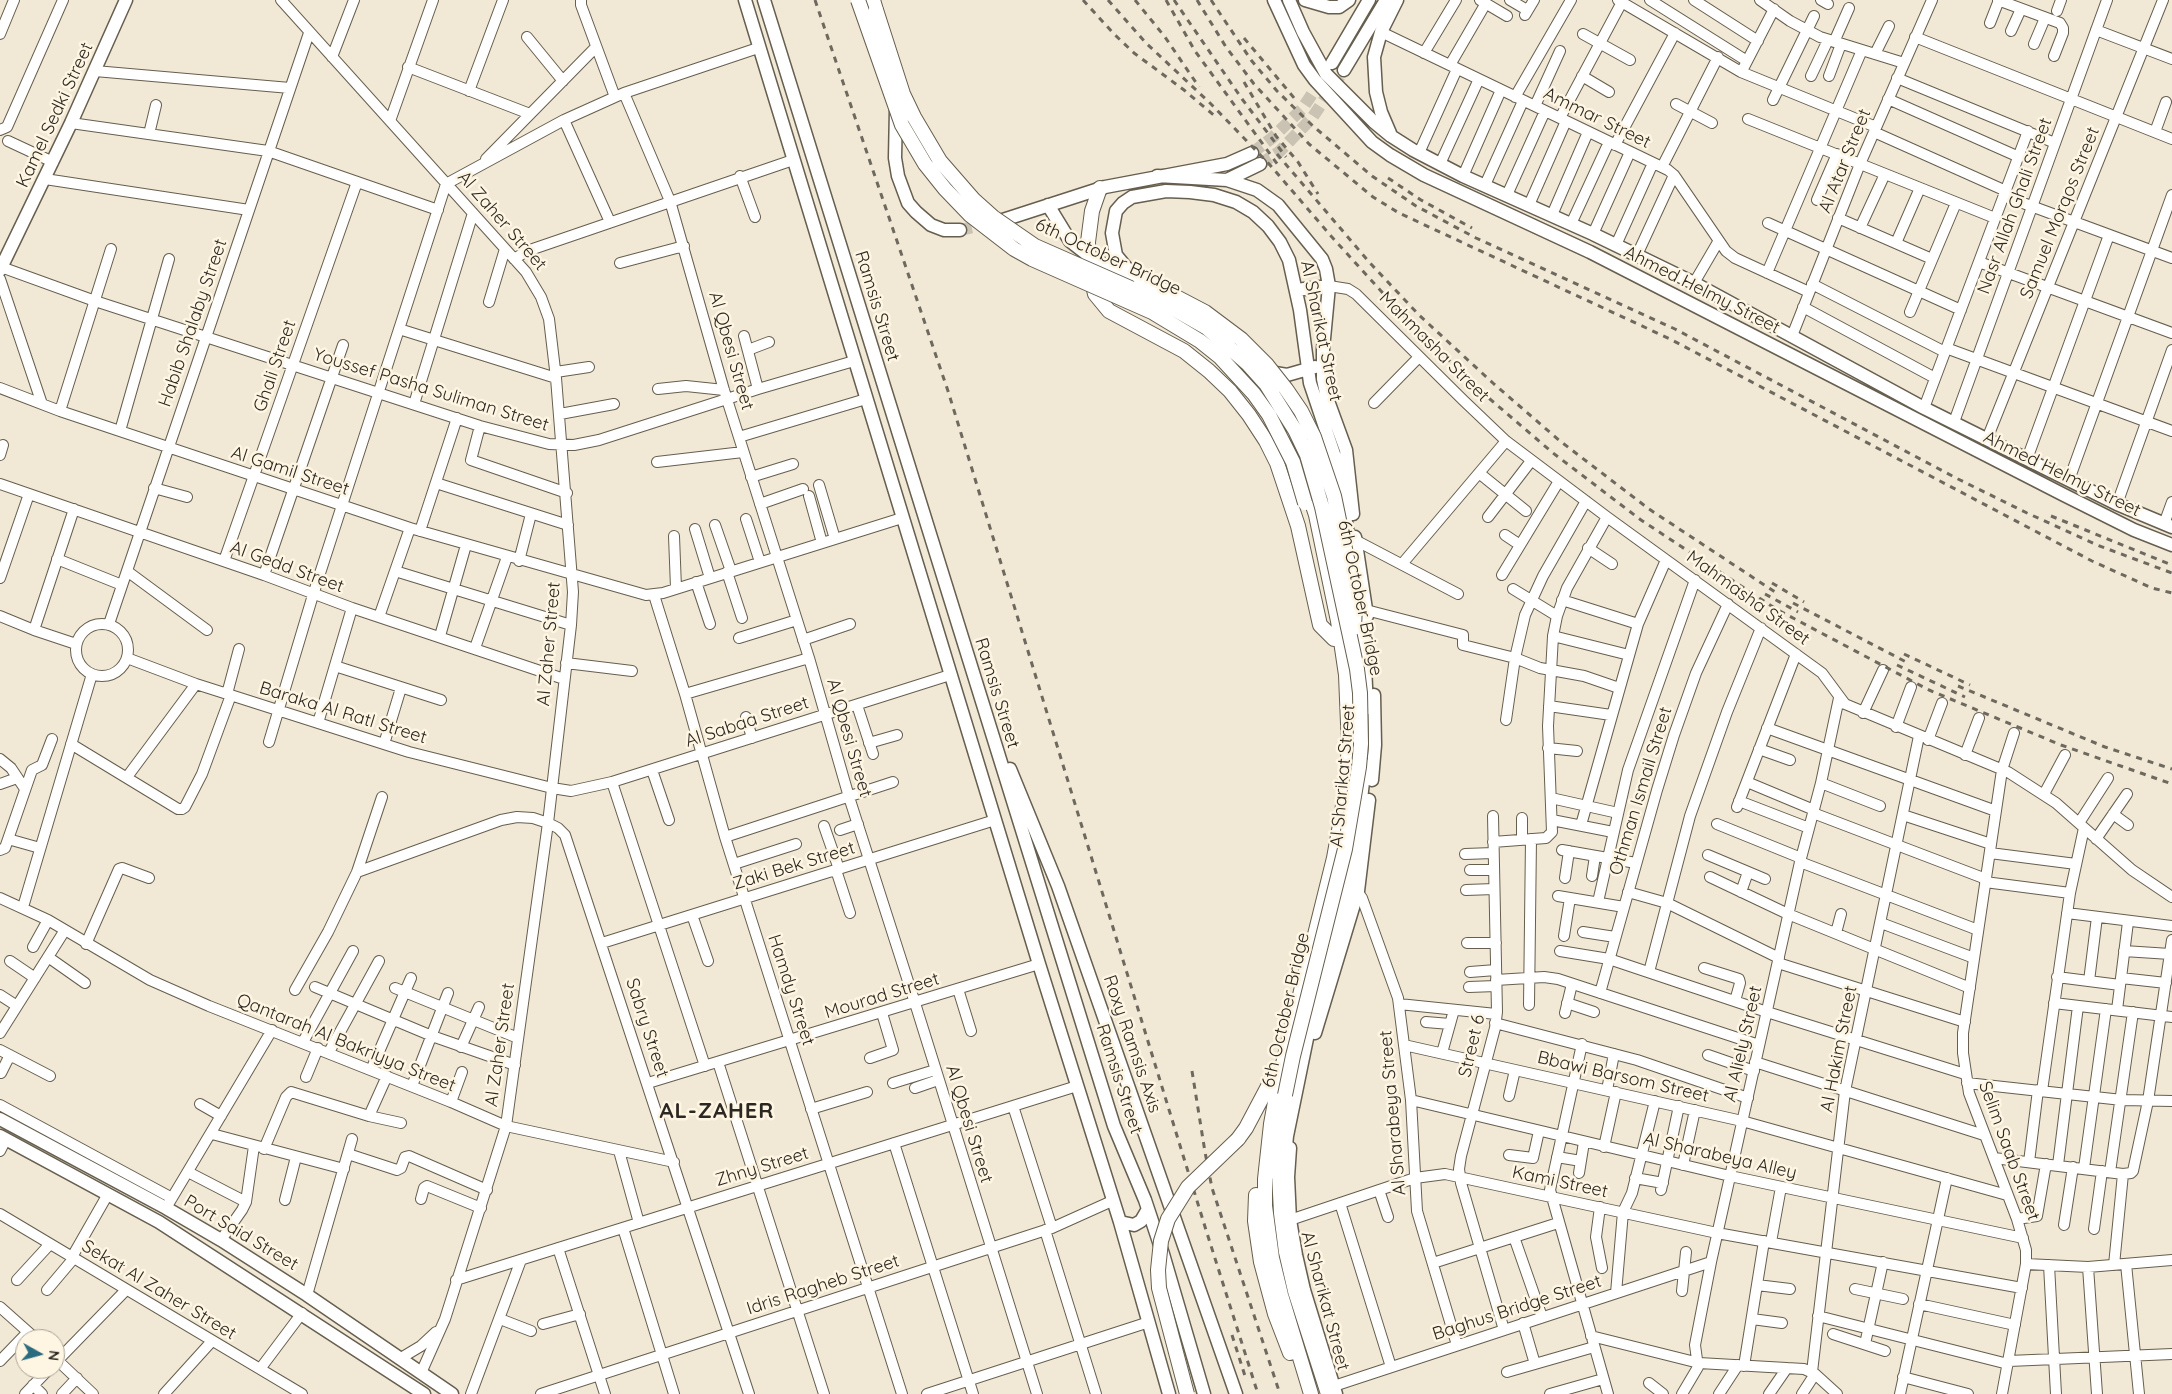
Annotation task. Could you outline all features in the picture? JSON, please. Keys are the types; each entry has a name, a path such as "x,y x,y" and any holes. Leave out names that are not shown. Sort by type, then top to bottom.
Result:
{"highway":[{"name":"6th October Bridge","path":"858,0 902,125 925,164 964,210 1000,240 1032,259 1152,312 1200,341 1220,357 1254,394 1282,438 1301,486 1339,665 1343,723 1337,801 1327,854 1260,1137 1256,1220 1261,1262 1273,1306 1305,1394"},
{"path":"865,0 894,95 919,147 940,179 965,207 1017,247 1109,287 1189,328 1228,356 1250,378 1269,402 1283,426 1297,457 1310,496 1338,621 1346,675 1349,748 1342,814 1334,858 1279,1080 1271,1124 1265,1179 1265,1206 1272,1258 1281,1296 1312,1394"},
{"name":"6th October Bridge","path":"873,0 904,94 914,117 940,161 974,200 993,217 1035,246 1184,313 1228,345 1266,384 1295,430 1316,481 1350,635 1360,693 1359,767 1345,850 1293,1056 1285,1095 1280,1134 1279,1174 1286,1252 1295,1291 1322,1376 1331,1392"},
{"path":"1100,188 1092,211 1088,255 1091,282 1095,294 1109,311 1184,352 1209,371 1230,391 1249,415 1266,441 1277,463 1298,526 1320,625 1334,639"},
{"path":"1140,278 1205,312 1241,339 1267,365 1301,411 1314,437 1334,496 1350,573 1354,606 1354,627 1350,635"},
{"path":"1187,1394 1159,1288 1158,1270 1161,1240 1177,1202 1188,1187 1238,1139 1246,1128 1273,1077"}],"main road":[{"name":"Kamel Sedki Street","path":"0,272 53,162 126,0"},
{"path":"745,0 758,48 1038,964 1120,1222 1169,1394"},
{"name":"Ramsis Street","path":"764,0 1114,1126 1148,1209 1176,1292 1204,1394"},
{"path":"865,0 896,89 896,158 903,191 916,212 931,225 944,230 960,230"},
{"name":"Ahmed Helmy Street","path":"1274,0 1304,65 1332,100 1372,142 1424,175 1590,252 2023,475 2134,530 2172,545"},
{"name":"Ahmed Helmy Street","path":"1289,0 1302,32 1326,74 1390,136 1463,176 1552,215 1694,283 1924,408 2117,504 2168,526"},
{"path":"1305,0 1330,7 1338,6 1349,0"},
{"path":"1332,63 1369,0"},
{"path":"1344,70 1386,0"},
{"path":"1390,136 1381,112 1374,74 1374,57 1381,32 1397,0"},
{"path":"1003,220 1100,188 1227,164 1252,152"},
{"path":"1227,180 1260,164"},
{"name":"Al Sharikat Street","path":"1158,176 1227,180 1256,190 1278,205 1322,259 1326,269 1328,286 1322,365 1327,398 1346,450 1355,540 1366,610 1374,693 1375,745 1353,888 1308,1056 1289,1159 1290,1220 1296,1255 1331,1392"},
{"name":"Al Sharikat Street","path":"1140,278 1126,268 1116,255 1112,232 1116,211 1132,197 1166,191 1190,192 1214,195 1236,202 1254,212 1280,242 1289,260 1314,396 1335,457 1356,581 1364,645 1367,742 1353,868 1353,888 1312,1014 1287,1136 1283,1174 1285,1212 1294,1267 1331,1392"},
{"path":"1048,205 1070,241 1088,255 1126,279 1206,321 1266,370 1287,376 1322,365"},
{"path":"1590,252 1595,235"},
{"path":"1296,290 1328,286"},
{"path":"1353,888 1342,871 1341,856 1350,780 1353,716 1342,611 1347,592 1356,581"},
{"name":"Roxy Ramsis Axis","path":"984,710 1033,822 1058,886 1236,1394"},
{"path":"1334,858 1336,871 1353,888"},
{"path":"1326,891 1336,884 1353,888"},
{"name":"Port Said Street","path":"0,1119 169,1203 220,1240 308,1294 452,1394"},
{"name":"Port Said Street","path":"3,1137 159,1222 302,1313 419,1393"},
{"path":"1120,1222 1134,1225 1141,1222 1148,1209"},
{"path":"1142,1295 1146,1289 1158,1283 1165,1284 1176,1292"}],"street":[{"path":"0,34 3,20 14,0"},
{"path":"0,130 4,130 7,127 63,0"},
{"name":"Al Zaher Street","path":"281,0 526,272 541,297 549,320 560,414 573,576 571,625 548,823 515,1065 506,1126 487,1190 456,1280 445,1319 421,1373"},
{"path":"332,57 354,0"},
{"path":"390,121 433,0"},
{"path":"470,91 503,0"},
{"name":"Al Qbesi Street","path":"581,0 581,5 596,47 670,201 726,394 809,658 849,797 1037,1394"},
{"path":"1424,53 1456,0"},
{"path":"1510,0 1526,13 1534,0"},
{"path":"1485,185 1519,99 1571,0"},
{"path":"1694,0 1758,41"},
{"path":"1762,0 1806,31 1834,42 1904,63"},
{"name":"Al Atar Street","path":"1792,336 1860,164 1932,0"},
{"path":"1990,23 1999,0 2019,5 2060,23 2063,33 2054,56"},
{"path":"2057,11 2061,0"},
{"name":"Nasr Allah Ghali Street","path":"1954,422 2107,0"},
{"name":"Samuel Morqos Street","path":"1987,439 2163,0"},
{"path":"1529,205 1582,76 1620,1 1741,72 1875,130 2032,207 2172,258"},
{"path":"1647,16 1654,1 1747,61"},
{"path":"1419,153 1483,2 1507,16"},
{"path":"2012,31 2019,5"},
{"path":"1811,76 1834,42 1849,8"},
{"path":"1741,72 1774,9"},
{"path":"1773,100 1814,16"},
{"path":"2034,44 2045,18"},
{"path":"1875,54 1889,26"},
{"path":"2096,30 2172,59"},
{"name":"Ammar Street","path":"1381,32 1612,143 1674,175 1718,242 1735,258 1766,273 1811,288 1946,350 2172,430"},
{"name":"Habib Shalaby Street","path":"109,624 309,33"},
{"path":"1571,224 1612,143 1675,33"},
{"path":"1583,34 1630,60"},
{"path":"527,37 563,81"},
{"path":"1915,37 2172,139"},
{"path":"1829,76 1834,42"},
{"path":"478,167 596,47"},
{"path":"269,742 342,505 446,184 564,120 619,95 758,48"},
{"path":"1766,273 1862,50"},
{"path":"1507,195 1560,52"},
{"path":"1616,245 1657,165 1690,112 1718,57"},
{"path":"408,67 530,114"},
{"path":"95,71 290,88"},
{"path":"1582,76 1609,92"},
{"path":"1897,78 2056,142"},
{"path":"1440,164 1479,79"},
{"path":"1463,176 1501,90"},
{"path":"1888,99 2019,157"},
{"path":"2155,132 2166,102"},
{"path":"1676,104 1712,123"},
{"path":"149,134 156,105"},
{"path":"1748,119 1996,218"},
{"path":"564,120 610,222"},
{"path":"71,123 268,151 438,210"},
{"path":"1924,408 2028,131"},
{"path":"1552,215 1588,132"},
{"path":"8,141 53,162"},
{"path":"1595,235 1630,152"},
{"path":"1817,200 1837,154"},
{"path":"514,259 527,251 740,176 793,160"},
{"path":"1860,228 1886,174"},
{"path":"1637,255 1674,175"},
{"path":"740,176 754,217"},
{"path":"45,178 249,210"},
{"name":"Ghali Street","path":"224,561 357,182"},
{"path":"1896,243 1920,188"},
{"path":"2069,480 2172,195"},
{"path":"1910,312 1956,202"},
{"path":"414,404 473,213"},
{"path":"1838,218 1932,258"},
{"path":"1768,223 1961,310"},
{"path":"2027,459 2109,235"},
{"path":"1694,283 1718,242"},
{"path":"620,263 684,246"},
{"path":"60,411 112,249"},
{"path":"489,302 505,249"},
{"path":"120,431 169,259"},
{"path":"1979,262 2172,333"},
{"path":"0,272 42,404"},
{"name":"Youssef Pasha Suliman Street","path":"0,272 206,336 480,426 536,442 563,445 599,440 726,394 758,389 854,361"},
{"name":"Mahmasha Street","path":"1328,286 1348,289 1356,294 1506,441 1822,673 1845,704 2002,770 2044,794 2132,870 2172,897"},
{"path":"1803,307 1935,378"},
{"path":"399,329 556,375 589,367"},
{"path":"744,336 758,389"},
{"path":"748,350 769,342"},
{"path":"264,575 343,345"},
{"path":"2117,504 2172,350"},
{"path":"1374,403 1419,357"},
{"path":"658,389 686,386 726,394"},
{"name":"Al Gamil Street","path":"0,388 168,448 415,530 573,576 637,593 654,595"},
{"path":"739,437 866,399"},
{"path":"560,414 614,404"},
{"path":"379,617 395,571 436,483 457,418"},
{"path":"480,426 471,457 472,460 566,493"},
{"path":"1402,564 1506,441"},
{"path":"0,456 4,445"},
{"path":"657,462 744,452"},
{"path":"1488,517 1531,461"},
{"path":"751,477 793,464"},
{"path":"1479,473 1526,511"},
{"path":"1502,575 1559,481"},
{"path":"436,483 568,525"},
{"name":"Al Gedd Street","path":"0,484 264,575 314,595 564,679"},
{"path":"818,485 835,539"},
{"path":"154,488 187,498"},
{"path":"760,504 806,492 822,543"},
{"path":"0,578 29,494"},
{"path":"1506,720 1514,658 1531,600 1542,576 1586,501"},
{"path":"2168,526 2172,502"},
{"path":"34,630 74,509"},
{"path":"519,560 531,514"},
{"path":"1493,842 1546,838 1551,835 1548,748 1553,636 1562,600 1588,548 1607,517"},
{"path":"654,595 902,518"},
{"path":"746,519 760,562"},
{"path":"715,525 742,618"},
{"path":"695,530 710,578"},
{"path":"1505,535 1520,545"},
{"path":"674,536 676,588"},
{"path":"1355,540 1458,594"},
{"path":"440,636 466,545"},
{"path":"1588,548 1612,564"},
{"path":"475,648 507,557"},
{"path":"57,559 122,585"},
{"path":"1581,825 1638,624 1666,560"},
{"path":"127,571 207,630"},
{"path":"395,571 571,625"},
{"path":"1598,902 1628,770 1695,580"},
{"path":"696,582 710,624"},
{"path":"1512,590 1557,616"},
{"name":"Hamdy Street","path":"654,595 685,694 725,837 902,1394"},
{"path":"1562,600 1638,624"},
{"name":"Othman Ismail Street","path":"1600,993 1656,790 1685,703 1728,604"},
{"path":"318,723 352,608"},
{"path":"1366,610 1463,635 1463,646 1514,658 1551,670 1584,676 1619,688"},
{"path":"0,616 76,644"},
{"path":"739,638 797,620"},
{"path":"109,624 123,633 128,649 127,658 116,672 104,676 92,674 80,665 77,658 76,644 85,629 92,625 109,624"},
{"path":"803,640 850,624"},
{"path":"1649,972 1690,816 1727,712 1761,628"},
{"path":"1553,636 1629,655"},
{"path":"71,744 178,809 185,807 202,774 229,695 239,649"},
{"path":"1796,654 1738,804 1809,828"},
{"name":"Baraka Al Ratl Street","path":"127,658 196,684 408,752 552,788"},
{"path":"685,694 809,658"},
{"path":"566,663 632,671"},
{"path":"335,666 441,700"},
{"path":"1863,713 1883,670"},
{"path":"23,907 92,674"},
{"name":"Al Sabaa Street","path":"552,788 571,790 612,782 950,675"},
{"path":"127,777 196,684"},
{"path":"1896,727 1911,687"},
{"path":"384,744 401,688"},
{"name":"Al Aliely Street","path":"1699,1362 1695,1345 1711,1262 1800,860 1821,783 1839,698"},
{"name":"Al Hakim Street","path":"1813,1373 1845,1091 1910,780 1924,738 1942,703"},
{"path":"858,704 873,754"},
{"path":"1549,706 1611,716"},
{"path":"746,717 752,738"},
{"path":"1965,755 1979,718"},
{"path":"1767,728 1996,811"},
{"name":"Selim Saab Street","path":"2002,1394 2026,1264 2026,1250 2017,1219 1984,1135 1966,1078 1963,1053 1965,1022 2002,770 2014,733"},
{"path":"870,742 897,735"},
{"path":"0,850 5,848 32,770 42,765 52,739"},
{"path":"1548,748 1577,751"},
{"path":"1759,749 1790,760"},
{"path":"2044,794 2065,755"},
{"path":"0,759 11,768 25,789"},
{"path":"652,770 669,820"},
{"path":"0,784 18,778"},
{"path":"2030,1162 2070,893 2082,826 2108,778"},
{"path":"612,782 705,1066"},
{"path":"725,837 893,782"},
{"path":"1747,782 1813,812 1986,881 2070,893"},
{"path":"1821,783 1880,806"},
{"path":"2096,839 2128,794"},
{"path":"295,990 328,932 357,872 382,797"},
{"path":"1551,798 1618,813"},
{"path":"2114,814 2128,825"},
{"path":"1903,815 1990,849 2076,864"},
{"name":"Street 6","path":"1492,816 1496,1019 1461,1156 1460,1176 1504,1330"},
{"path":"357,872 501,820 517,817 533,818 548,823"},
{"path":"1522,818 1526,840 1530,977 1529,1005"},
{"name":"Zaki Bek Street","path":"602,943 995,820"},
{"name":"Sabry Street","path":"548,823 558,828 570,844 749,1394"},
{"path":"840,830 858,824"},
{"path":"1552,824 1581,825 1613,832"},
{"path":"1717,824 1886,895 1978,930"},
{"path":"824,826 850,913"},
{"path":"8,839 40,848"},
{"path":"734,864 796,844"},
{"path":"1565,878 1566,851 1636,863"},
{"path":"1465,854 1493,853"},
{"path":"1708,855 1765,879"},
{"path":"1592,876 1596,856"},
{"path":"86,944 119,869 122,868 149,878"},
{"path":"1470,870 1494,870"},
{"path":"1741,892 1748,872"},
{"path":"1710,877 1788,914 1970,988"},
{"name":"Al Sharabeya Street","path":"1353,888 1362,898 1394,984 1399,1004 1411,1100 1417,1211 1457,1345"},
{"path":"1466,890 1494,889"},
{"path":"1628,892 1667,903 1778,961 1965,1022"},
{"path":"1558,896 1624,907"},
{"name":"Qantarah Al Bakriyya Street","path":"0,898 48,920 150,980 209,1006 452,1102 506,1126 674,1162"},
{"path":"1564,936 1570,898"},
{"path":"2067,913 2172,926"},
{"path":"1836,933 1842,914"},
{"path":"692,915 708,961"},
{"path":"2089,981 2097,918"},
{"path":"33,947 48,920"},
{"path":"2117,1010 2128,922"},
{"path":"1880,923 1974,958"},
{"path":"0,1033 65,930"},
{"path":"1583,932 1615,937"},
{"path":"1994,1158 2123,1174 2134,1171 2148,1101 2172,940"},
{"path":"1467,944 1496,943"},
{"path":"1560,950 1609,959 1966,1078 2067,1094 2122,1100 2172,1101"},
{"path":"303,1042 353,951"},
{"path":"2124,951 2170,954"},
{"path":"48,957 85,983"},
{"path":"10,961 35,978"},
{"path":"329,1052 379,961"},
{"name":"Mourad Street","path":"648,1083 1038,964"},
{"path":"1704,968 1739,979 1740,983 1735,1001"},
{"path":"1470,972 1496,979"},
{"path":"1469,987 1496,979 1544,977 1572,984 1759,1045"},
{"path":"2058,977 2089,981 2166,983"},
{"path":"370,1070 393,1019 400,990 411,978"},
{"path":"1572,984 1566,1008 1594,1012"},
{"path":"315,987 432,1036 515,1065"},
{"path":"958,989 971,1031"},
{"path":"400,990 518,1038"},
{"path":"412,1086 448,993"},
{"path":"0,995 17,1006"},
{"path":"2054,1003 2106,1008 2172,1018"},
{"path":"1399,1004 1454,1010 1496,1019 1693,1078 1748,1098"},
{"path":"2058,1165 2078,1006"},
{"path":"462,1047 479,1007"},
{"path":"2084,1168 2106,1008"},
{"path":"1442,1053 1454,1010"},
{"path":"2094,1229 2122,1100 2133,1012"},
{"path":"870,1058 893,1050 882,1013"},
{"path":"1426,1022 1450,1024"},
{"path":"169,1203 212,1134 272,1030"},
{"path":"1582,1044 1551,1183 1550,1196 1608,1394"},
{"name":"Bbawi Barsom Street","path":"1404,1045 1742,1121 2007,1195"},
{"path":"306,1077 318,1048"},
{"path":"0,1050 50,1076"},
{"path":"1604,1146 1614,1054"},
{"path":"1,1073 10,1055"},
{"path":"1708,1055 1845,1091 1984,1135"},
{"path":"718,1062 759,1185 824,1394"},
{"path":"1510,1096 1515,1070"},
{"path":"452,1102 462,1072"},
{"path":"893,1083 937,1075"},
{"path":"915,1088 937,1075"},
{"path":"369,1116 387,1076"},
{"name":"Zhny Street","path":"456,1280 1077,1086"},
{"path":"220,1240 246,1202 259,1147 286,1097 291,1092 369,1116 401,1123"},
{"path":"811,1108 867,1092"},
{"name":"Al Sharabeya Alley","path":"1411,1100 1667,1162 2023,1238"},
{"path":"1616,1293 1623,1212 1635,1178 1655,1101"},
{"name":"Port Said Street","path":"0,1104 169,1203"},
{"path":"200,1104 221,1116"},
{"path":"1013,1106 1080,1344 1096,1394"},
{"path":"1635,1178 1662,1187 1679,1106"},
{"path":"1683,1165 1695,1110"},
{"path":"1509,1155 1533,1158 1539,1131"},
{"path":"212,1134 344,1169"},
{"path":"0,1151 3,1137"},
{"path":"308,1294 352,1139"},
{"path":"1579,1173 1584,1142"},
{"path":"894,1143 973,1394"},
{"path":"619,1151 639,1223"},
{"path":"348,1154 397,1170 401,1168 406,1157 409,1156 487,1190"},
{"path":"285,1200 296,1157"},
{"path":"1557,1157 1581,1162"},
{"path":"2017,1219 2038,1216 2046,1164"},
{"path":"2064,1225 2073,1167"},
{"path":"188,1172 246,1202"},
{"name":"Kami Street","path":"1290,1220 1415,1178 1432,1174 1460,1176 1718,1233 1826,1251 2022,1288"},
{"path":"2114,1265 2123,1174"},
{"path":"1900,1394 1947,1178"},
{"path":"421,1199 424,1188 427,1186 481,1208"},
{"path":"1719,1394 1741,1365 1752,1319 1757,1285 1781,1187"},
{"path":"1379,1190 1388,1218"},
{"path":"47,1290 73,1258 108,1194"},
{"name":"Idris Ragheb Street","path":"541,1394 1049,1229 1112,1201"},
{"path":"1340,1203 1391,1367"},
{"path":"1600,1207 1596,1237 1602,1268"},
{"name":"Sekat Al Zaher Street","path":"0,1214 302,1394"},
{"path":"1433,1263 1558,1223"},
{"path":"623,1228 674,1394"},
{"path":"1514,1237 1542,1317"},
{"path":"17,1280 50,1244"},
{"path":"558,1248 605,1394"},
{"path":"1682,1291 1686,1252"},
{"path":"471,1394 520,1260"},
{"path":"2026,1264 2088,1267 2172,1260"},
{"name":"Baghus Bridge Street","path":"1331,1392 1391,1367 1711,1262"},
{"path":"1864,1344 1883,1262"},
{"path":"2126,1264 2139,1394"},
{"path":"2048,1265 2056,1394"},
{"path":"2088,1267 2097,1394"},
{"path":"1757,1285 1790,1289"},
{"path":"1855,1289 1903,1299"},
{"path":"65,1351 126,1290"},
{"path":"1919,1304 2015,1325"},
{"path":"0,1307 25,1329"},
{"path":"260,1369 302,1313"},
{"path":"543,1324 580,1314"},
{"path":"1818,1316 2009,1362 2172,1354"},
{"name":"Al Zaher Street","path":"401,1358 421,1346 445,1319"},
{"path":"500,1319 531,1331"},
{"path":"1752,1319 1782,1323"},
{"path":"927,1394 1149,1322"},
{"path":"1524,1323 1535,1364"},
{"path":"1833,1334 1885,1351"},
{"path":"1591,1336 1699,1362 1804,1369 1813,1373 1837,1394"},
{"path":"164,1394 212,1341"},
{"path":"1507,1372 1594,1347"},
{"path":"0,1361 15,1349"},
{"path":"1682,1394 1697,1371 1699,1362"},
{"path":"65,1368 93,1394"},
{"path":"1769,1394 1787,1368"},
{"path":"1802,1394 1813,1373"},
{"path":"1903,1377 1968,1394"},
{"path":"62,1394 77,1378"},
{"path":"25,1394 39,1379"},
{"path":"1550,1394 1603,1379"},
{"path":"1649,1383 1663,1394"},
{"path":"33,1385 42,1394"}],"tunnel":[{"path":"1260,164 1279,152 1312,118 1344,70"},
{"path":"1252,153 1272,138 1302,109 1325,75"},
{"path":"960,230 991,223"}],"railway":[{"path":"815,0 948,391 1258,1394"},
{"path":"1083,0 1134,53 1184,90 1216,117"},
{"path":"1108,0 1146,43 1210,103 1270,165 1411,324 1484,394 1553,453 1641,520 1776,609 1929,690 2061,745 2172,784"},
{"path":"1135,0 1165,37 1199,87"},
{"path":"1166,0 1195,51 1278,165"},
{"path":"1174,0 1242,99 1286,157"},
{"path":"1197,0 1226,47 1254,84 1309,144 1373,197 1399,213 1670,339 2092,561 2152,588 2172,593"},
{"path":"1211,0 1251,60 1277,91 1313,126 1372,176 1416,206 1476,238 1675,329 1958,479 2027,513 2097,545 2172,573"},
{"path":"1244,38 1295,99"},
{"path":"1244,82 1276,136 1298,162 1318,194"},
{"path":"1277,154 1370,263 1419,315 1494,384 1560,441 1649,509 1778,594"},
{"path":"1388,178 1421,200 1472,228"},
{"path":"2051,516 2172,565"},
{"path":"1772,583 1804,602"},
{"path":"1765,594 1798,612"},
{"path":"1793,603 1910,664"},
{"path":"1904,654 1970,685"},
{"path":"1897,665 1965,697"},
{"path":"1958,686 2105,747 2172,769"},
{"path":"1192,1071 1212,1188 1280,1394"},
{"path":"1232,1335 1245,1376"}],"district":[{"name":"AL-ZAHER","path":"717,1111"}]}
